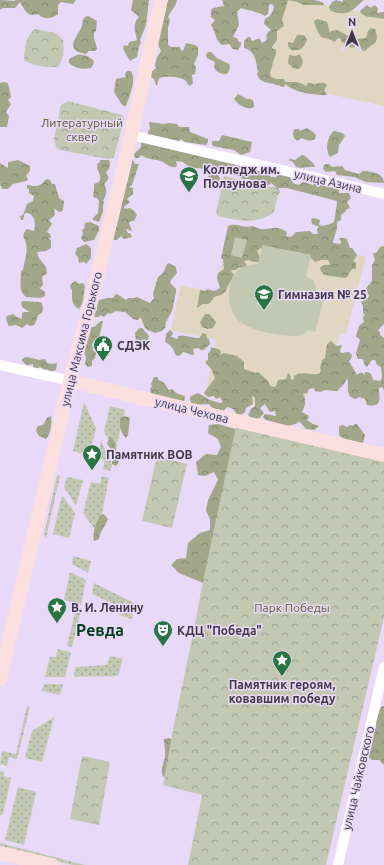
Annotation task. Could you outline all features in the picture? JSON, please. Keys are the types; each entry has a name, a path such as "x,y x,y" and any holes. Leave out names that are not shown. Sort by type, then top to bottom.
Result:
{"main road":[{"name":"улица Максима Горького","path":"0,679 162,0"},
{"name":"улица Чехова","path":"71,381 384,455"},
{"path":"0,853 52,865"}],"street":[{"name":"улица Азина","path":"131,134 384,194"},
{"name":"улица Чехова","path":"0,365 71,381"},
{"name":"улица Чайковского","path":"338,865 384,667"}],"shaded area":[{"path":"285,0 306,0 384,17 384,106 265,80"},
{"name":"Гимназия № 25","path":"231,226 366,257 346,334 340,333 337,346 329,344 319,382 309,380 301,414 206,391 216,340 171,330 181,285 206,291 207,289 219,292 222,277 219,276"}],"green space":[{"path":"0,0 76,0 73,4 61,2 58,5 58,14 48,18 38,14 29,14 20,2 15,8 3,8 0,10"},
{"path":"133,0 149,0 146,25 140,40 141,42 137,57 130,61 123,49 124,45 128,46 130,42 137,40 135,22 139,17 131,10"},
{"path":"165,0 177,0 176,5 168,17 170,20 168,28 168,45 171,47 180,47 183,51 186,43 198,47 198,55 194,64 196,67 195,74 192,75 193,83 190,86 186,81 177,77 159,78 156,85 154,79 149,76 150,73 156,68 155,65 157,57 161,51 157,42"},
{"path":"222,0 288,0 282,20 284,26 277,31 277,40 272,47 273,49 276,49 276,54 270,73 271,77 276,79 284,79 285,82 304,84 306,86 308,83 312,83 314,85 318,83 325,83 327,85 324,90 327,95 311,94 294,90 285,84 283,87 260,80 257,74 258,72 255,57 248,49 244,48 244,41 248,37 250,37 252,41 260,39 262,43 267,40 267,34 271,30 264,24 265,19 273,11 274,7 272,4 269,5 268,14 265,16 241,8 237,12 239,25 233,37 237,38 239,42 241,42 238,50 233,49 229,44 222,45 211,25 215,20 211,17 211,10 213,8 224,6"},
{"path":"288,0 314,0 324,4 304,5"},
{"path":"336,0 343,2 343,0 364,0 350,12 337,13 331,11 329,7 332,2"},
{"path":"367,5 371,8 374,5 377,7 377,13 384,12 384,19 369,17 360,12"},
{"path":"88,16 97,21 94,38 97,48 96,51 89,51 86,54 79,52 73,46 82,26 83,19"},
{"path":"317,19 327,22 330,33 337,30 357,39 366,38 368,31 371,28 375,29 377,34 376,41 365,51 361,50 360,46 358,45 352,48 342,42 340,38 335,42 321,37 314,23"},
{"path":"35,29 56,33 63,40 64,47 62,60 59,66 41,66 24,60 27,39"},
{"path":"297,35 305,36 307,40 301,49 291,50 288,46 288,42 293,43"},
{"path":"208,52 211,52 217,58 229,64 230,68 228,73 222,74 214,68 215,62 207,58 206,55"},
{"path":"300,54 303,62 301,67 298,69 293,68 288,63 289,55 296,56"},
{"path":"77,55 86,56 94,61 91,68 79,68 69,63 69,59"},
{"path":"127,71 131,71 133,75 133,84 126,106 123,106 114,92 116,79 126,77 125,74"},
{"path":"0,83 8,83 11,97 8,100 11,104 6,112 9,116 7,127 0,127"},
{"path":"238,94 247,99 253,100 254,107 246,108 238,103 234,99"},
{"name":"Литературный сквер","path":"68,101 122,115 124,119 114,157 108,159 60,150 56,147 54,139 61,105"},
{"path":"149,122 177,124 179,127 189,127 190,132 208,139 208,142 206,145 185,142 181,139 178,142 148,135 148,131 150,129"},
{"path":"307,128 316,135 315,139 310,141 302,138 297,141 294,138 293,132 295,129 299,129 300,131"},
{"path":"334,131 342,133 345,136 339,145 338,153 330,157 328,154 328,143 330,136"},
{"path":"222,135 252,142 250,152 241,155 234,150 213,146 212,141 219,141"},
{"path":"141,142 240,166 250,167 268,174 271,177 276,177 280,174 290,177 293,183 298,185 303,182 313,185 315,183 318,187 323,184 326,187 339,188 339,193 349,193 351,198 347,202 350,208 341,215 341,220 337,222 333,243 340,244 341,242 339,238 347,239 350,248 352,248 357,255 353,261 356,263 356,269 352,269 346,278 324,275 320,268 323,265 330,264 328,260 315,262 309,256 299,252 260,248 257,251 262,262 253,262 249,260 244,261 246,267 232,270 231,272 234,274 226,291 221,295 214,297 208,304 203,304 197,308 200,290 206,291 207,289 214,291 220,288 217,278 218,273 224,269 223,259 221,258 228,226 253,226 262,229 278,228 287,232 286,236 291,237 296,232 310,231 313,234 318,234 317,229 319,227 312,224 311,219 314,218 320,220 319,225 321,226 334,222 337,201 287,188 278,188 280,192 277,196 273,187 277,188 271,183 269,185 249,179 243,179 231,173 218,170 217,174 220,178 218,185 212,189 211,177 208,177 210,172 209,170 192,167 183,162 176,161 176,167 172,167 163,162 146,158 141,155 139,158 135,158 134,154 141,147"},
{"path":"302,155 314,164 315,167 296,167 293,162 288,160 295,160"},
{"path":"18,160 30,166 30,171 26,176 28,179 26,181 13,184 8,189 2,189 0,184 0,163 8,168 8,162"},
{"path":"100,160 109,160 110,165 106,172 108,178 104,184 106,192 103,201 103,212 99,222 93,220 98,213 99,201 97,198 93,197 94,184 99,182 100,178 97,168 98,165 96,165 100,162"},
{"path":"132,160 135,164 139,164 132,185 129,187 133,188 133,194 127,199 130,202 124,207 125,209 130,208 137,215 134,221 129,223 132,231 126,229 132,237 124,239 121,236 117,240 113,240"},
{"path":"329,164 332,167 342,166 345,170 359,174 363,171 370,171 382,177 384,183 366,182 354,177 337,175 335,171 326,172 323,169 324,165"},
{"path":"224,176 273,187 279,190 274,212 261,219 247,221 218,216 216,213"},
{"path":"48,179 52,184 55,184 59,198 64,201 63,210 59,212 54,208 55,215 49,220 52,224 47,232 51,237 49,239 51,240 51,248 46,251 37,252 39,258 46,267 47,273 42,277 43,285 40,288 38,287 45,292 45,296 41,298 26,297 23,294 20,285 21,271 23,270 27,249 23,236 27,229 34,231 35,222 33,217 28,213 25,213 23,220 21,220 20,216 23,215 27,204 33,201 34,196 29,193 27,185 39,185"},
{"path":"90,222 99,226 99,230 94,240 84,242 81,238 83,234 82,229 84,229 85,223"},
{"path":"235,237 247,240 242,258 231,255"},
{"path":"86,244 91,248 91,258 86,264 84,262 79,263 78,257 75,254 77,248"},
{"path":"262,245 311,255 306,276 314,281 317,292 325,294 315,332 308,330 302,335 295,336 268,333 251,328 239,321 235,316 232,310 229,295 232,280 235,274 242,268 248,265 258,264"},
{"path":"384,246 384,324 378,330 380,335 384,338 384,390 382,387 379,388 378,404 372,406 367,405 365,399 359,397 356,399 351,397 348,392 347,379 337,391 324,390 321,392 315,391 314,388 309,389 307,394 304,393 303,395 305,403 302,412 309,416 307,420 319,426 314,430 306,429 300,422 287,426 266,420 263,417 265,414 276,416 275,411 270,412 265,404 260,408 264,413 258,419 250,417 248,415 251,409 255,406 255,398 253,396 253,404 246,408 245,412 239,416 237,416 234,410 229,407 227,407 221,414 209,404 191,405 191,396 198,393 210,400 220,403 223,402 220,397 217,399 214,396 208,397 204,393 215,378 212,370 205,362 208,360 208,353 210,352 211,347 221,351 220,355 224,353 237,356 244,362 244,369 255,373 258,372 268,381 270,386 274,387 276,386 278,380 286,379 288,373 291,380 294,379 294,376 301,373 319,374 322,360 325,358 327,344 331,341 337,346 342,345 340,351 341,353 349,352 352,355 349,361 357,375 361,372 365,375 365,372 368,372 371,374 373,380 380,381 382,378 381,367 377,365 375,360 372,360 367,367 365,366 363,359 358,359 356,353 360,340 356,336 359,326 364,322 363,317 365,315 363,313 363,306 361,302 369,296 366,288 372,281 372,265 375,260 373,254 377,252 380,247"},
{"path":"169,263 176,267 177,273 170,283 176,289 176,292 172,311 166,322 165,328 162,331 155,333 147,330 140,317 138,320 133,319 125,312 116,311 110,314 108,313 104,317 100,315 99,317 95,317 91,315 96,301 113,298 117,294 126,300 128,298 137,297 150,303 154,298 153,294 158,277 163,273 167,264"},
{"path":"75,281 79,284 83,283 85,286 83,300 79,309 73,303 72,290 70,288 71,284"},
{"path":"23,301 42,303 42,313 38,315 35,324 32,326 27,324 22,328 16,325 8,325 6,318 7,316 13,314 22,319 22,313 30,312 22,307 21,303"},
{"path":"205,314 209,314 216,322 213,328 207,329 202,327 200,322"},
{"path":"103,321 99,338 92,344 93,350 96,353 95,358 92,361 92,366 88,367 85,364 86,357 83,350 90,327 94,327"},
{"path":"139,328 142,328 149,336 146,346 143,347 141,343 136,341 135,333"},
{"path":"170,330 173,333 171,337 178,339 178,336 199,338 203,333 206,334 210,344 204,350 198,348 193,349 194,354 192,355 184,352 178,356 175,354 170,345 165,342 166,334"},
{"path":"26,357 39,360 45,359 48,364 57,363 56,370 51,372 40,367 33,368 33,364 27,365 22,361 22,359"},
{"path":"154,377 158,377 158,380 164,383 169,390 172,389 176,393 185,396 184,402 151,395 150,389"},
{"path":"84,402 96,428 89,456 73,451"},
{"path":"110,406 125,410 115,453 104,431"},
{"path":"51,416 51,429 46,439 39,436 36,431 38,426 43,425 47,418"},
{"path":"125,416 130,418 128,435 126,438 121,431 120,424 120,418"},
{"path":"218,424 245,432 208,585 179,573 171,565 177,559 186,558 188,543 200,533 210,530 210,519 206,511 208,500 218,480 214,472 205,476 198,475 196,462 206,454 217,455 221,447 218,439 208,433 209,425"},
{"path":"354,424 357,424 365,435 363,444 344,439 339,435 339,426 343,425 347,427 350,425 354,426"},
{"name":"Парк Победы","path":"236,426 384,461 384,617 326,865 188,865 202,795 163,785 203,581"},
{"path":"110,436 113,439 119,462 116,466 112,464 112,453 107,444"},
{"path":"101,441 112,465 110,471 103,469 105,460 97,458"},
{"path":"157,456 187,464 172,528 142,521"},
{"path":"57,475 60,476 46,538 44,535"},
{"path":"102,476 109,478 98,534 83,513 91,482 100,484"},
{"path":"67,477 83,480 76,506 64,487"},
{"path":"62,495 75,513 69,538 53,534"},
{"path":"104,514 108,519 99,539 94,541 96,525 100,515"},
{"path":"73,556 91,561 88,573 72,564"},
{"path":"70,572 86,580 81,605 64,600"},
{"path":"94,583 134,603 132,619 119,615 120,607 92,594"},
{"path":"76,609 81,610 72,647 67,646"},
{"path":"58,649 71,652 65,677 45,677 50,657 56,657"},
{"path":"110,656 123,659 118,676 74,677 75,667 107,665"},
{"path":"44,684 63,684 60,695 42,691"},
{"path":"27,706 30,707 17,759 9,757 7,766 0,764 2,751 16,754"},
{"path":"383,706 384,765 379,760 372,760 367,756 371,749 374,730 376,728 375,722 381,707"},
{"path":"54,717 42,762 25,758 32,731"},
{"path":"169,738 175,741 166,775 163,777 162,770 165,756 164,739"},
{"path":"82,756 110,762 99,825 70,819"},
{"path":"0,771 4,772 4,776 11,778 3,814 0,816"},
{"path":"18,787 36,792 24,845 5,840"},
{"path":"0,843 85,865 73,865 0,847"}],"place":[{"name":"Колледж им. Ползунова","path":"189,193"},
{"name":"Гимназия № 25","path":"264,311"},
{"name":"СДЭК","path":"103,362"},
{"name":"Памятник ВОВ","path":"92,471"},
{"name":"В. И. Ленину","path":"57,624"},
{"name":"КДЦ \"Победа\"","path":"163,647"},
{"name":"Памятник героям, ковавшим победу","path":"282,677"}],"district":[{"name":"Ревда","path":"100,630"}]}
